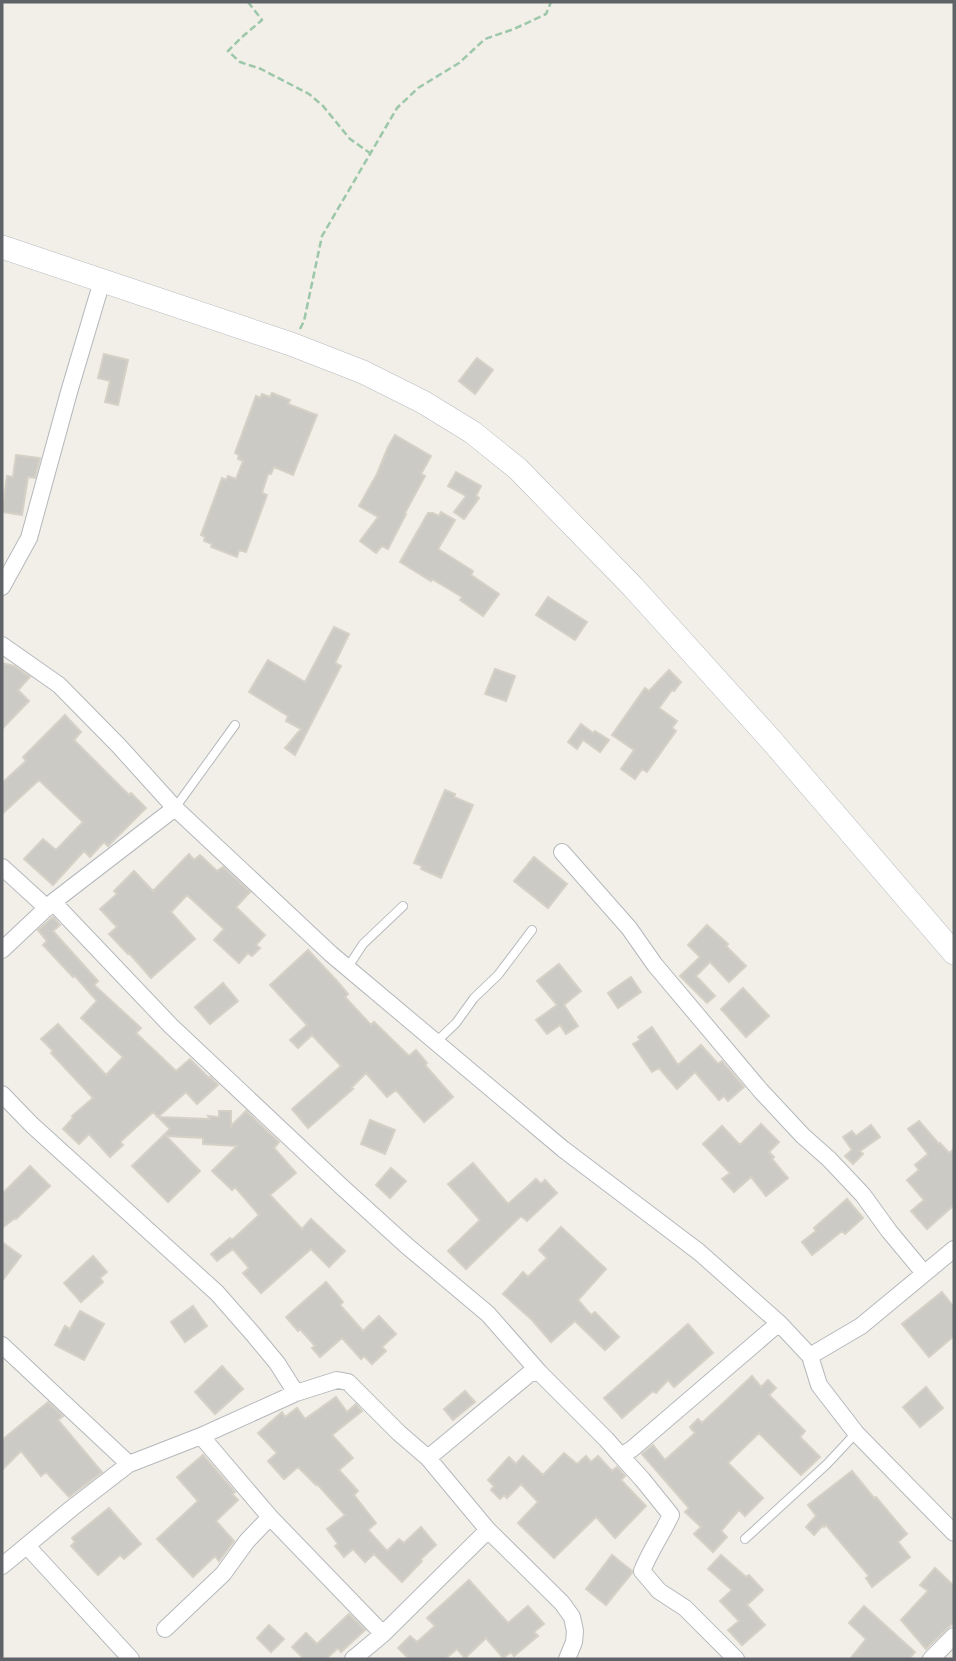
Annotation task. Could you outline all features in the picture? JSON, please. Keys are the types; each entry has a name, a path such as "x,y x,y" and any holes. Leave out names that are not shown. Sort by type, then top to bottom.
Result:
{"main road":[{"path":"2,247 291,344 363,372 423,402 472,432 518,470 633,587 762,730 954,953"}],"street":[{"path":"2,587 29,538 102,281"},
{"path":"2,645 59,685 175,808 331,954 563,1149 699,1252 779,1323 810,1356 819,1384 856,1433 954,1533"},
{"path":"2,950 50,905 175,808"},
{"path":"562,852 629,928 655,965 761,1091 863,1195 924,1273"},
{"path":"2,867 50,905 171,1026 360,1203 488,1314 539,1373 606,1439 671,1515 642,1571 659,1591 685,1608 736,1659"},
{"path":"2,1094 32,1125 217,1293 277,1363 296,1393"},
{"path":"810,1356 861,1326 954,1249"},
{"path":"621,1456 779,1323"},
{"path":"2,1345 129,1464"},
{"path":"428,1458 529,1374 539,1373"},
{"path":"2,1565 129,1464 201,1436 296,1393 337,1380 348,1382 428,1458 488,1530 562,1602 572,1617 575,1631 567,1659"},
{"path":"201,1436 270,1517 383,1634"},
{"path":"165,1629 223,1574 247,1541 270,1517"},
{"path":"353,1659 383,1634 488,1530"},
{"path":"27,1546 131,1659"},
{"path":"931,1659 954,1636"}],"lane":[{"path":"175,808 235,725"},
{"path":"348,967 363,944 403,906"},
{"path":"436,1042 498,975 532,930"},
{"path":"745,1539 827,1464 856,1433"}],"path":[{"path":"248,2 262,20 228,51 240,62 261,69 309,94 324,106 350,139 370,153"},
{"path":"291,344 304,321 321,236 397,108 418,88 459,63 485,39 546,14 551,2"}],"building":[{"path":"104,354 128,360 118,405 105,402 110,381 98,378"},
{"path":"477,358 493,370 475,394 459,381"},
{"path":"272,393 290,400 288,404 317,415 293,475 274,467 271,474 268,474 262,493 267,495 246,552 239,550 237,557 211,547 212,544 204,541 205,537 201,535 222,478 226,480 228,476 236,479 243,461 238,459 239,455 235,453 256,396 260,398 262,394 270,397"},
{"path":"395,435 431,456 421,474 425,476 388,549 382,546 376,553 360,541 378,517 359,506"},
{"path":"16,455 40,458 35,478 28,477 22,515 2,512 7,476 13,477"},
{"path":"456,472 481,486 476,496 479,498 464,519 454,512 466,496 448,486"},
{"path":"441,512 455,520 438,549 473,571 471,575 499,594 483,616 460,600 462,597 400,562 428,513 439,516"},
{"path":"548,597 587,622 575,640 536,615"},
{"path":"334,627 349,634 335,663 341,666 295,755 285,748 301,729 286,721 288,716 249,692 268,660 305,682"},
{"path":"2,663 14,666 30,677 18,690 29,701 2,729"},
{"path":"495,669 515,676 506,701 485,694"},
{"path":"669,670 681,682 659,708 677,721 672,728 676,731 647,772 642,769 635,779 621,769 634,750 612,735 645,688 649,691"},
{"path":"65,715 81,732 74,740 129,795 131,793 146,808 108,846 104,842 90,857 84,851 53,885 24,859 43,839 56,850 83,822 39,780 2,814 2,783 26,761 23,757"},
{"path":"581,724 609,740 600,752 583,740 577,749 568,742"},
{"path":"445,790 473,805 441,878 414,863"},
{"path":"189,854 194,860 200,855 217,871 223,867 250,892 236,907 265,935 256,945 260,948 252,956 248,953 239,963 214,940 224,929 187,895 171,912 195,939 151,978 109,934 117,927 100,909 117,894 114,891 134,871 153,891"},
{"path":"534,857 567,884 548,908 514,881"},
{"path":"53,917 60,925 53,931 98,981 94,985 141,1028 136,1033 176,1071 190,1059 218,1085 197,1104 186,1092 158,1117 153,1112 120,1142 123,1145 110,1157 89,1134 79,1144 63,1129 72,1116 93,1098 41,1039 58,1024 106,1075 123,1057 81,1018 97,1001 43,945 47,941 38,930"},
{"path":"707,925 728,944 726,946 746,966 729,982 710,962 696,976 715,996 707,1003 680,976 700,957 688,945"},
{"path":"308,950 348,994 345,997 371,1025 374,1022 409,1056 416,1050 427,1063 425,1065 453,1097 424,1122 396,1090 387,1097 366,1073 351,1088 353,1089 308,1128 292,1109 341,1066 312,1035 298,1048 290,1040 307,1025 270,985"},
{"path":"559,964 581,991 564,1005 578,1026 566,1034 560,1025 547,1034 536,1020 557,1005 537,981"},
{"path":"631,977 641,992 618,1008 608,993"},
{"path":"223,983 238,1001 210,1024 195,1007"},
{"path":"743,988 769,1016 746,1037 721,1009"},
{"path":"652,1027 678,1065 701,1045 718,1064 722,1061 744,1087 728,1101 724,1096 719,1100 695,1072 677,1089 659,1068 652,1072 633,1044"},
{"path":"219,1111 231,1111 231,1126 246,1111 279,1142 274,1148 296,1173 270,1195 302,1229 311,1219 345,1251 329,1267 311,1249 261,1293 243,1273 249,1268 233,1249 217,1261 211,1254 230,1238 232,1240 259,1215 235,1187 232,1190 212,1171 237,1146 203,1144 203,1138 166,1136 200,1171 168,1202 132,1166 170,1129 158,1117 210,1119 208,1116 219,1117"},
{"path":"370,1120 395,1130 385,1154 361,1144"},
{"path":"919,1121 949,1153 954,1149 954,1205 927,1229 911,1211 924,1200 907,1180 919,1170 915,1165 928,1154 908,1129"},
{"path":"761,1124 779,1142 769,1152 788,1178 766,1196 751,1177 734,1192 722,1179 730,1173 703,1144 722,1126 740,1145"},
{"path":"871,1125 880,1137 860,1151 863,1154 853,1164 845,1156 852,1150 843,1137 852,1131 856,1136"},
{"path":"473,1163 508,1204 536,1179 541,1184 545,1180 557,1193 527,1221 521,1216 466,1269 448,1251 480,1220 448,1184"},
{"path":"30,1166 50,1186 16,1219 2,1228 2,1194"},
{"path":"391,1168 406,1181 390,1198 376,1185"},
{"path":"847,1199 863,1218 845,1234 842,1231 812,1255 802,1242"},
{"path":"561,1227 606,1269 578,1300 591,1315 595,1312 619,1337 605,1350 575,1321 551,1342 532,1320 503,1294 523,1272 528,1277 547,1258 539,1250"},
{"path":"2,1242 21,1256 2,1281"},
{"path":"93,1256 107,1272 100,1278 103,1282 81,1302 64,1283"},
{"path":"326,1282 343,1302 340,1305 363,1331 379,1316 396,1334 382,1347 386,1351 372,1364 364,1356 361,1359 342,1338 320,1357 312,1348 315,1346 286,1317"},
{"path":"942,1292 954,1307 954,1336 929,1357 902,1324"},
{"path":"193,1306 207,1326 185,1342 171,1322"},
{"path":"80,1311 104,1324 84,1360 55,1345 65,1326 70,1329"},
{"path":"688,1324 713,1353 674,1387 668,1380 656,1393 653,1391 622,1418 604,1398"},
{"path":"222,1366 243,1389 215,1414 195,1392"},
{"path":"752,1376 761,1387 768,1380 776,1388 769,1395 805,1431 800,1437 820,1457 801,1475 759,1433 728,1463 763,1498 745,1516 739,1510 721,1531 727,1537 713,1552 694,1534 701,1527 685,1512 689,1508 642,1454 653,1445 665,1460 695,1433 690,1427 698,1419 702,1423"},
{"path":"926,1387 943,1408 920,1427 903,1407"},
{"path":"465,1391 475,1402 453,1420 444,1409"},
{"path":"336,1397 347,1412 356,1404 362,1411 332,1435 353,1458 339,1470 358,1491 354,1495 376,1523 368,1530 387,1551 399,1539 404,1543 421,1527 436,1545 402,1582 374,1554 365,1562 353,1549 344,1557 327,1529 345,1515 298,1467 284,1479 268,1461 277,1453 258,1433 282,1412 285,1417 297,1408 305,1419"},
{"path":"48,1402 63,1416 58,1420 102,1472 69,1497 46,1472 41,1476 21,1451 2,1470 2,1440"},
{"path":"564,1453 577,1464 586,1456 591,1462 598,1456 612,1471 617,1467 625,1476 621,1480 646,1506 615,1538 596,1517 554,1558 518,1523 538,1502 521,1484 507,1498 504,1495 500,1499 491,1490 494,1486 488,1480 509,1457 516,1464 523,1456 543,1475"},
{"path":"203,1455 235,1492 232,1494 238,1500 216,1521 234,1541 219,1561 215,1556 193,1577 157,1539 198,1501 177,1477"},
{"path":"852,1471 907,1534 898,1542 910,1557 872,1587 866,1578 869,1576 826,1525 814,1535 806,1527 816,1516 808,1505"},
{"path":"109,1508 141,1544 124,1559 120,1555 98,1575 71,1546 75,1542 72,1538"},
{"path":"612,1555 632,1573 606,1605 586,1589"},
{"path":"721,1555 746,1577 749,1575 763,1590 747,1605 765,1625 742,1645 728,1630 739,1621 720,1601 732,1590 708,1569"},
{"path":"935,1568 954,1586 954,1622 926,1649 901,1620 928,1591 920,1585"},
{"path":"469,1580 508,1623 528,1606 544,1624 534,1632 538,1636 514,1656 511,1652 503,1658 486,1638 465,1658 457,1649 445,1659 409,1659 398,1648 410,1636 417,1642 435,1626 427,1618"},
{"path":"864,1606 915,1652 909,1659 850,1659 866,1639 849,1623"},
{"path":"349,1614 365,1630 341,1652 338,1648 326,1659 304,1659 292,1647 306,1633 317,1644"},
{"path":"269,1625 284,1639 271,1652 257,1638"}]}
